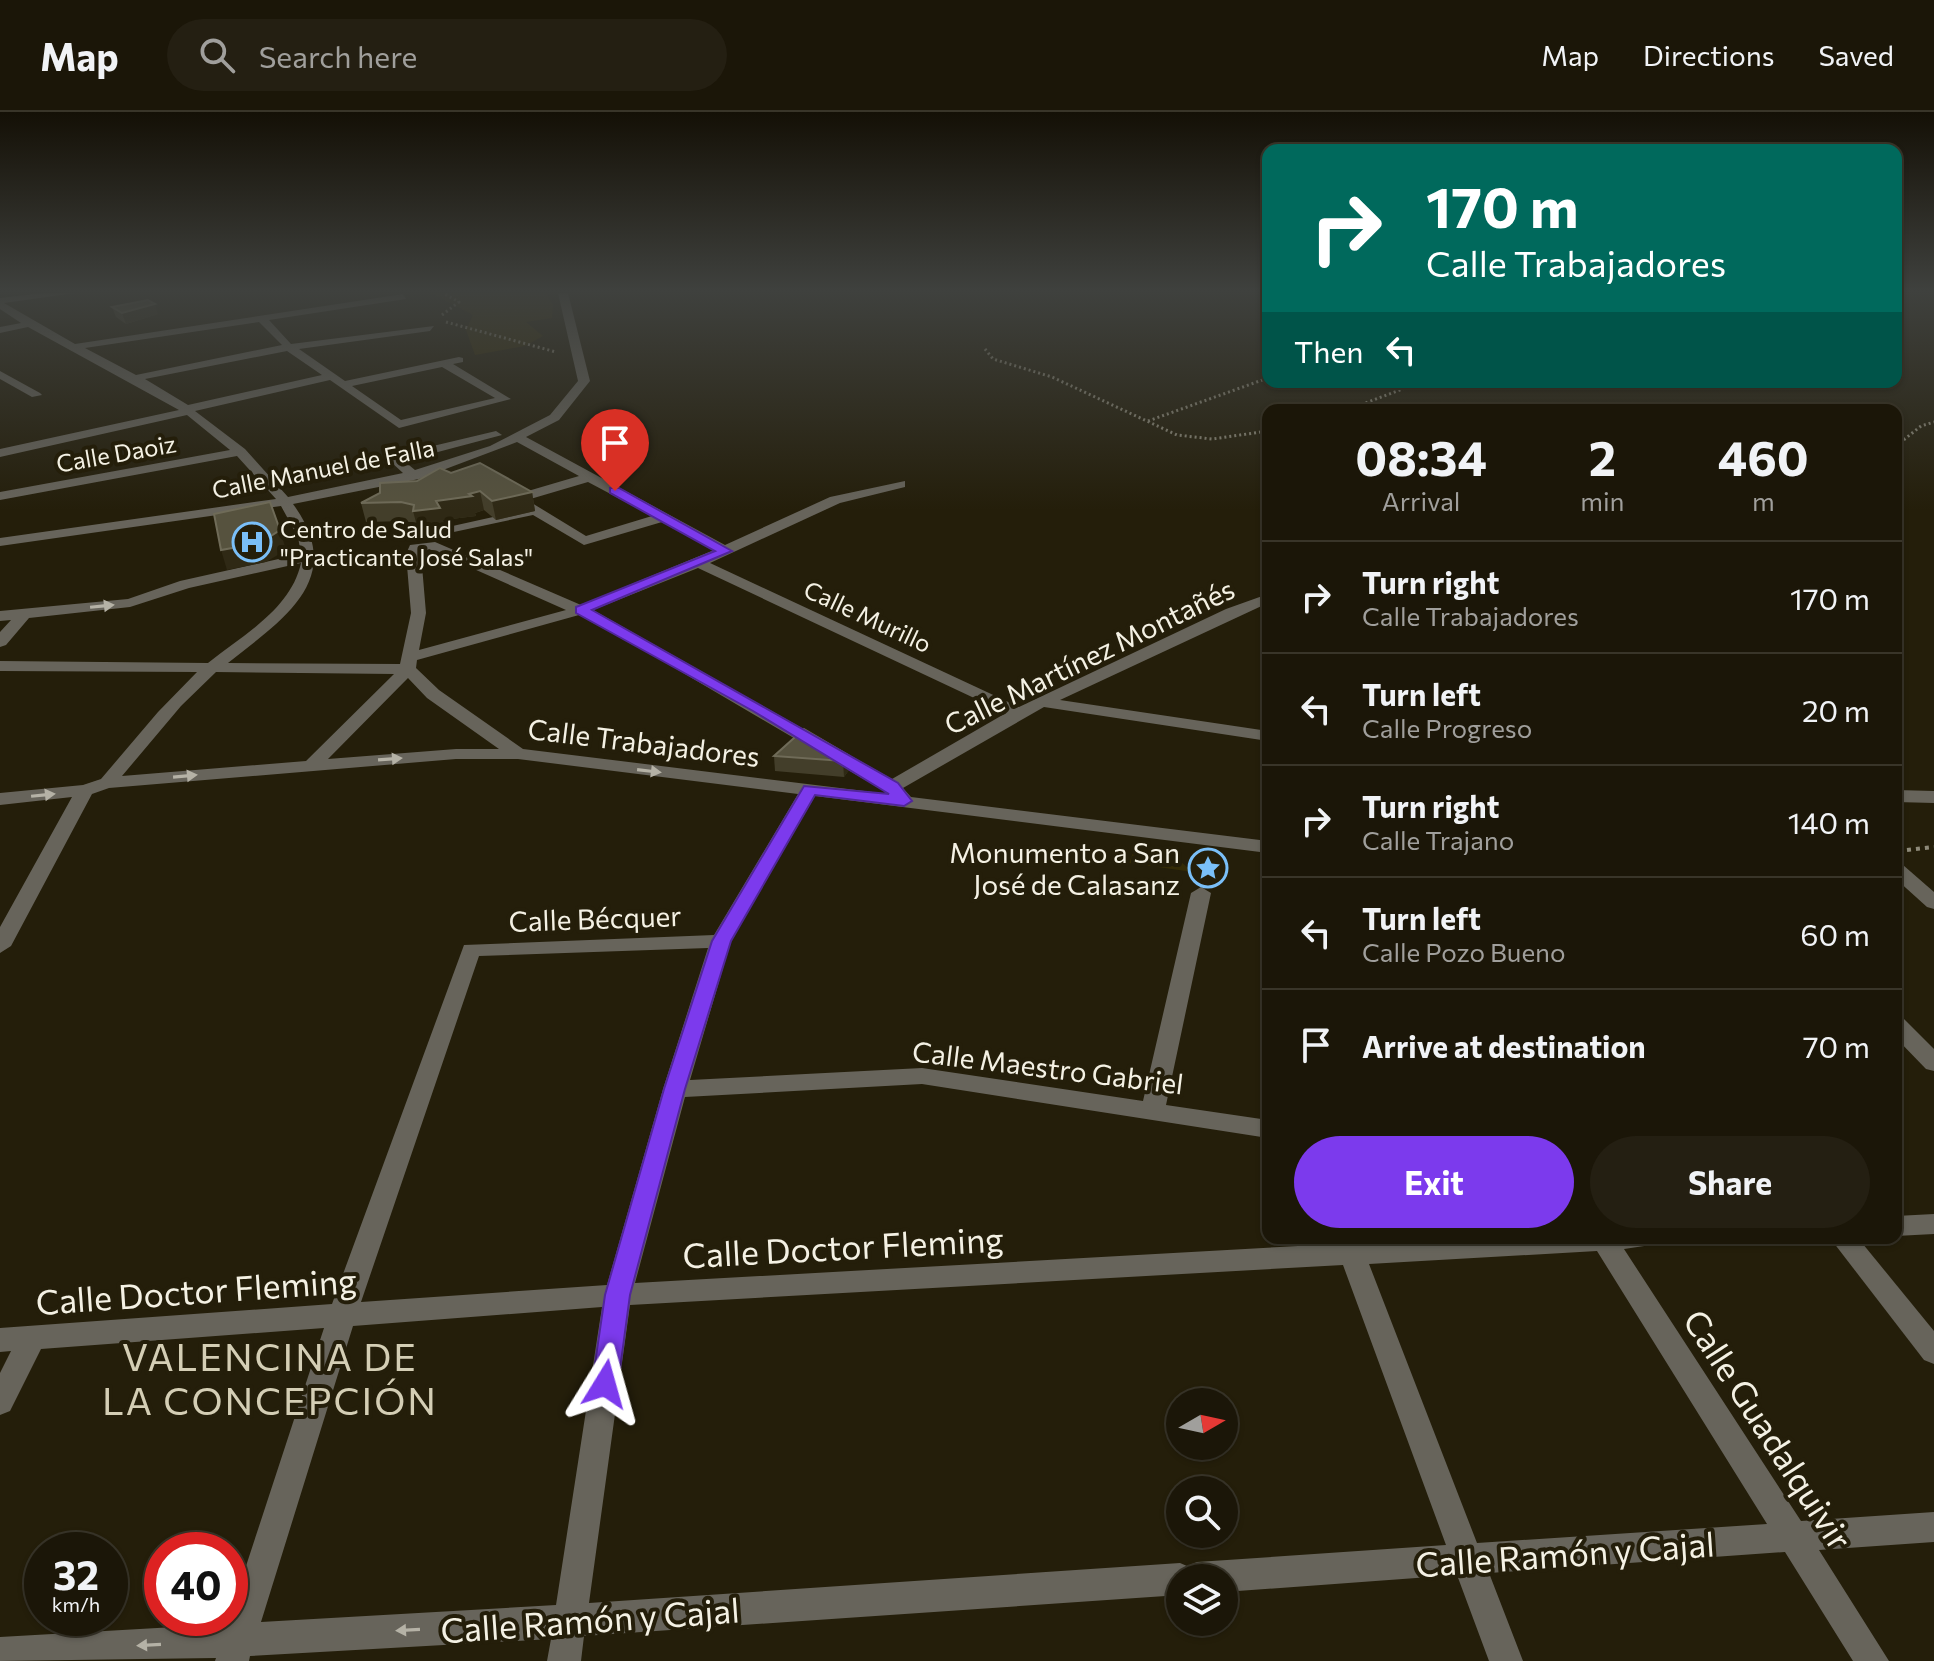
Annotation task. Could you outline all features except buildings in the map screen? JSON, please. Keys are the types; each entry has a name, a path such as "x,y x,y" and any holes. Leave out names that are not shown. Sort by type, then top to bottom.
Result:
{"street":[{"path":"107,783 200,677 283,609 309,569 305,530 285,501 241,452 188,410 110,365"},
{"path":"135,378 198,365"},
{"path":"314,365 399,424 505,399 447,365"},
{"path":"342,385 433,365"},
{"name":"Calle Manuel de Falla","path":"0,542 285,501 452,466 520,439 557,415 581,392 584,381 581,365"},
{"path":"0,374 36,395"},
{"path":"0,453 330,377"},
{"path":"0,389 18,385"},
{"path":"414,476 395,459 496,435"},
{"path":"520,439 725,551"},
{"name":"Calle Daoiz","path":"0,496 241,452"},
{"path":"590,477 516,499 584,541 664,517"},
{"path":"0,666 408,664 581,610 698,563 835,500 900,484"},
{"path":"312,765 408,664 420,610 418,579 412,556 415,548 424,541 535,511"},
{"path":"424,541 624,628 898,794"},
{"path":"0,617 130,603 185,584 308,557"},
{"name":"Calle Murillo","path":"698,563 1019,713"},
{"name":"Calle Martínez Montañés","path":"898,794 1019,713 1231,612 1262,600"},
{"path":"0,640 24,614"},
{"path":"0,617 12,619 13,622 0,640"},
{"path":"408,664 433,694 518,754"},
{"path":"1042,701 1262,735"},
{"name":"Calle Trabajadores","path":"0,799 85,790 107,783 312,765 471,753 518,754 810,790 898,794 1216,844 1262,847"},
{"path":"0,946 85,790"},
{"path":"564,1661 618,1295 675,1089 721,941 810,790"},
{"path":"1902,796 1934,797"},
{"path":"1902,874 1934,903"},
{"path":"1153,1110 1201,893"},
{"name":"Calle Bécquer","path":"342,1316 471,950 721,941"},
{"path":"1902,1030 1934,1063"},
{"name":"Calle Maestro Gabriel","path":"675,1089 922,1076 1262,1128"},
{"path":"1902,1226 1934,1224"},
{"name":"Calle Doctor Fleming","path":"0,1340 618,1295 1350,1246 1422,1244"},
{"name":"Calle Guadalquivir","path":"1606,1244 1872,1661"},
{"path":"1848,1244 1934,1352"},
{"path":"1350,1246 1506,1661"},
{"path":"235,1650 342,1316"},
{"path":"0,1402 32,1338"},
{"name":"Calle Ramón y Cajal","path":"1238,1575 1934,1527"},
{"name":"Calle Ramón y Cajal","path":"0,1654 235,1650 570,1621 1166,1580"}],"path":[{"path":"1014,365 1052,377 1147,421 1193,438 1262,432"},
{"path":"1147,421 1262,380"},
{"path":"1363,404 1405,388"},
{"path":"1902,441 1921,426 1934,422"},
{"path":"1902,850 1934,847"},
{"path":"1926,848 1934,855"}],"shaded area":[{"path":"1134,850 1175,857 1193,872 1129,863"}],"place":[{"name":"Centro de Salud \"Practicante José Salas\"","path":"252,542"},
{"name":"Monumento a San José de Calasanz","path":"1208,868"}],"district":[{"name":"VALENCINA DE LA CONCEPCIÓN","path":"270,1377"}],"route":[{"path":"605,1384 618,1295 675,1089 721,941 810,790 904,801 892,787 705,676 581,610 725,551 615,491"}]}
